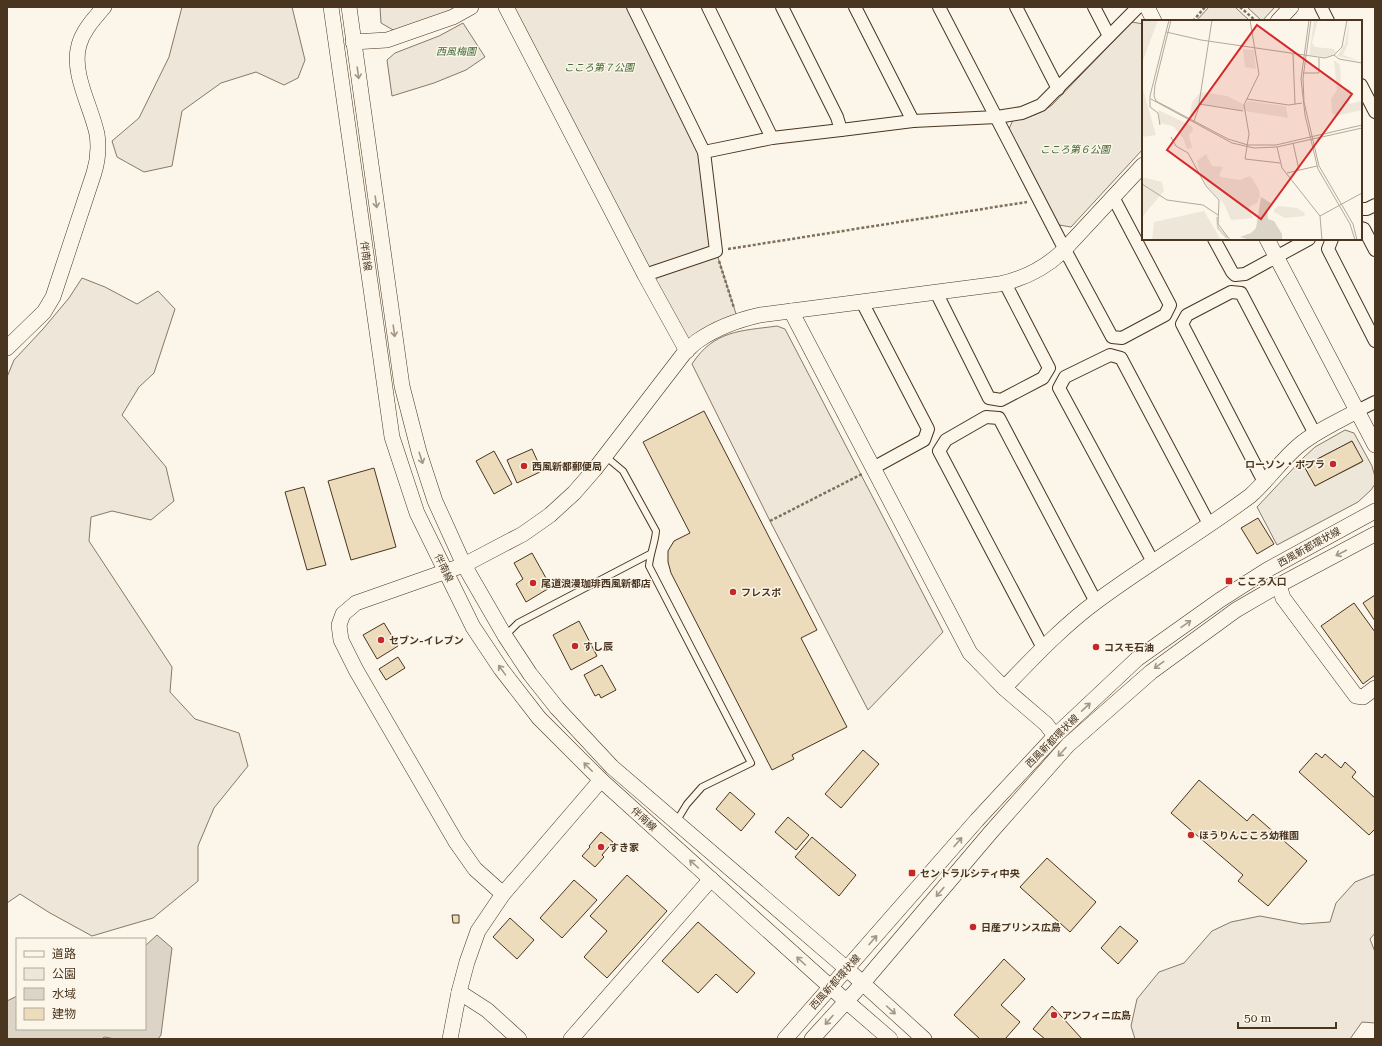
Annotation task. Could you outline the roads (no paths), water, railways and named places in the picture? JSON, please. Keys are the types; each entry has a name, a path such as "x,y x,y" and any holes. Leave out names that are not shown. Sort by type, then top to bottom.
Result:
{"street":[{"path":"7,348 44,312 53,297 94,173 98,154 97,134 78,68 77,53 81,38 85,31 104,7"},
{"name":"伴南線","path":"331,7 392,437 417,513 473,626 501,669 539,718 601,780 830,987 890,1039"},
{"name":"伴南線","path":"348,7 402,386 419,452 435,501 464,565 505,636 530,674 557,708 612,767 847,969 924,1039"},
{"path":"353,42 387,40 453,17 471,7"},
{"path":"506,7 686,351"},
{"path":"633,7 704,152 716,251 645,275"},
{"path":"708,7 772,138"},
{"path":"782,7 837,117 841,130"},
{"path":"855,7 913,121"},
{"path":"939,7 1040,200 1064,250 1112,337 1122,338 1165,316 1170,305 1113,197"},
{"path":"1016,7 1058,89"},
{"path":"1094,7 1109,36"},
{"path":"704,152 772,138 913,121 997,117 1022,113 1041,105 1138,7"},
{"path":"1147,7 1154,20"},
{"path":"1279,20 1291,7"},
{"path":"1321,7 1328,20"},
{"path":"1362,87 1375,112"},
{"path":"503,894 475,869 456,842 356,670 340,640 339,625 343,614 356,603 464,565 523,534 550,515 574,494 686,351 712,332 738,320 760,315 1005,283 1027,276 1040,270 1064,250 1142,166"},
{"path":"1362,209 1367,209 1375,205"},
{"path":"1362,228 1364,229 1375,250"},
{"path":"1215,240 1234,274 1245,274 1307,240"},
{"path":"1268,240 1375,445"},
{"path":"1332,240 1328,249 1375,341"},
{"path":"936,292 989,398 1001,400 1043,378 1049,368 1005,283"},
{"path":"1264,482 1182,324 1187,315 1232,292 1241,294 1315,434"},
{"path":"862,302 928,429 924,440 873,468"},
{"path":"791,311 970,653 1004,688 1046,724 1055,736"},
{"path":"1153,562 1059,388 1065,377 1110,355 1122,358 1209,524"},
{"path":"1004,688 1043,648 1071,622 1096,602 1250,496 1296,447 1315,434 1375,402"},
{"path":"1043,648 939,450 946,440 986,417 999,418 1096,602"},
{"name":"西風新都環状線","path":"785,1039 977,820 1055,736 1137,659 1220,600 1267,570 1375,511"},
{"name":"西風新都環状線","path":"812,1039 862,984 991,832 1068,745 1151,672 1236,610 1375,534"},
{"path":"1279,586 1283,598 1356,696 1363,697 1375,688"},
{"path":"450,1039 459,992 467,962 478,931 503,894 601,780"},
{"path":"571,1039 710,879"},
{"path":"459,992 487,1010 519,1039"}],"lane":[{"path":"605,456 624,471 656,531 650,554 649,566 751,763 702,787 687,804 676,822"},
{"path":"505,636 518,623 650,554"}],"water":[{"path":"157,935 172,948 161,1035 158,1039 115,1039 104,1037 102,1039 7,1039 7,1001 16,996 16,1030 146,1030 146,945"}],"place":[{"name":"ローソン・ポプラ","path":"1333,464"},
{"name":"西風新都郵便局","path":"524,466"},
{"name":"こころ入口","path":"1229,581"},
{"name":"尾道浪漫珈琲西風新都店","path":"533,583"},
{"name":"フレスポ","path":"733,592"},
{"name":"セブン-イレブン","path":"381,640"},
{"name":"すし辰","path":"575,646"},
{"name":"コスモ石油","path":"1096,647"},
{"name":"ほうりんこころ幼稚園","path":"1191,835"},
{"name":"すき家","path":"601,847"},
{"name":"セントラルシティ中央","path":"912,873"},
{"name":"日産プリンス広島","path":"973,927"},
{"name":"アンフィニ広島","path":"1054,1015"}],"park label":[{"name":"西風梅園","path":"456,51"},
{"name":"こころ第７公園","path":"599,67"},
{"name":"こころ第６公園","path":"1075,149"}]}
